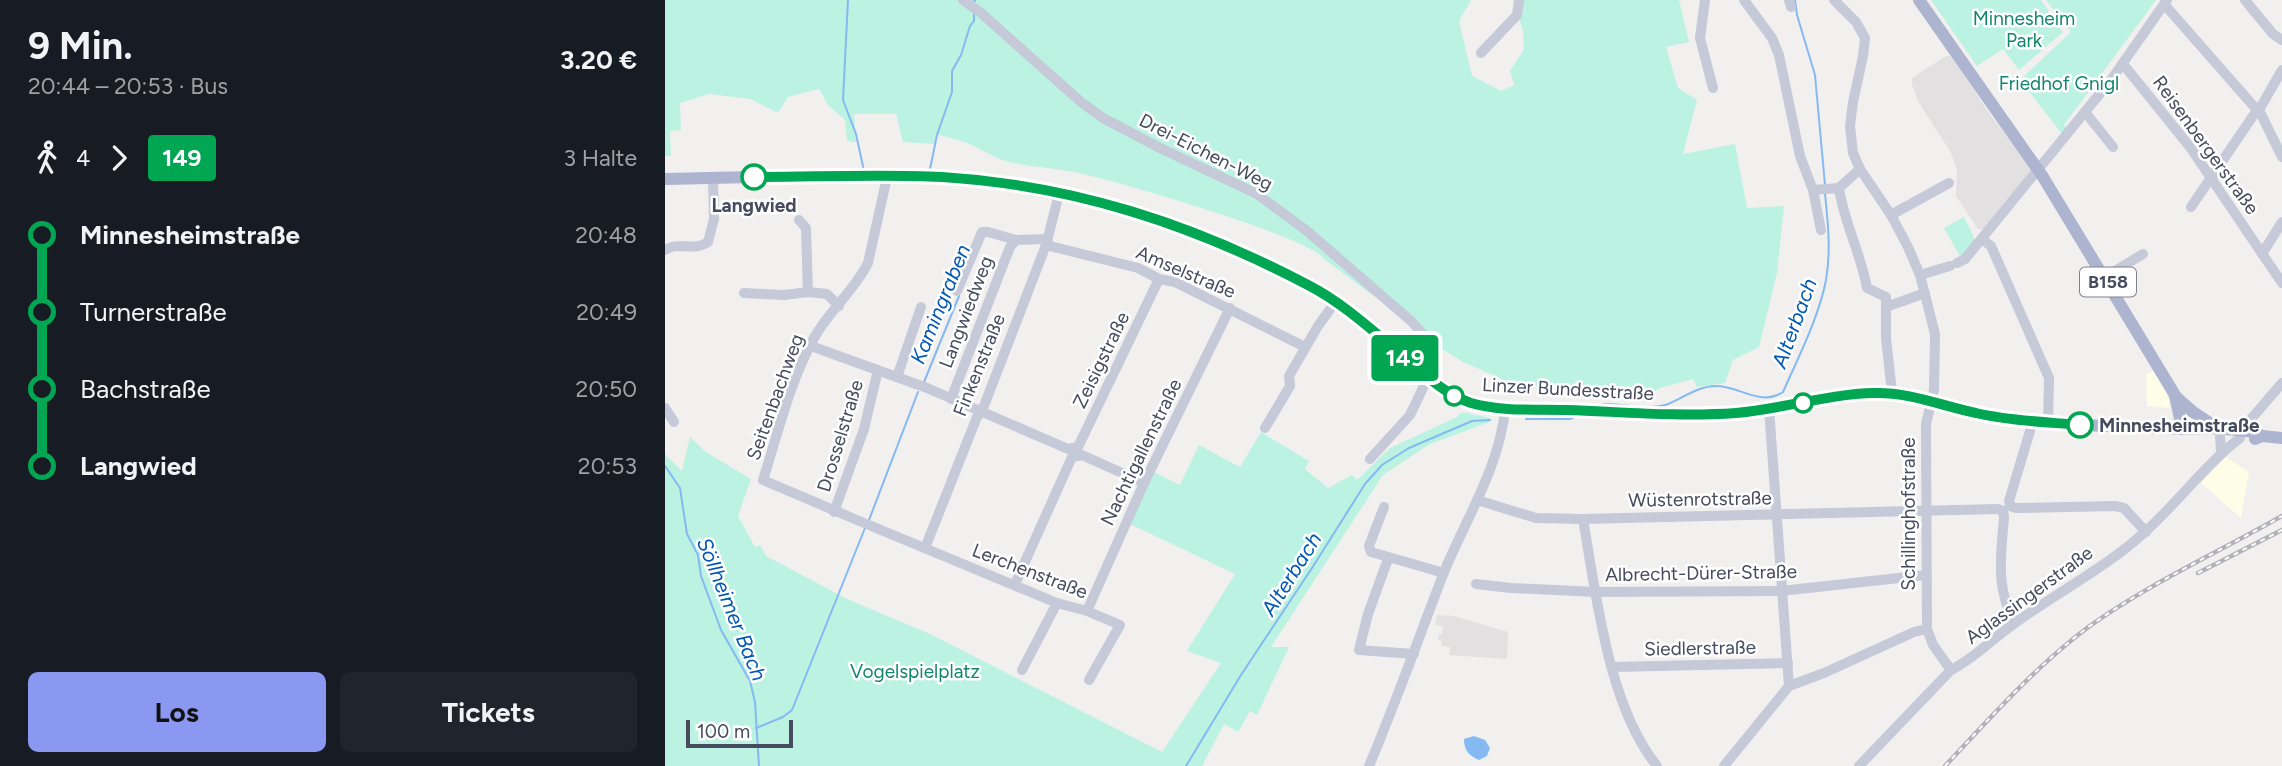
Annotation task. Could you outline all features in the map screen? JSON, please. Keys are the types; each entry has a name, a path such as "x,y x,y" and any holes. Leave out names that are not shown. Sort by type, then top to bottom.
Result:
{"main road":[{"name":"B158","path":"1919,0 2038,170 2175,395 2219,432"},
{"name":"Linzer Bundesstraße","path":"665,179 964,179 1123,207 1180,226 1264,263 1336,302 1429,379 1454,396 1505,408 1737,413 1849,394 1892,393 1932,400 1975,413 2033,421 2186,429 2198,434 2219,432 2243,435 2255,432 2262,436 2282,438"},
{"name":"B158","path":"2175,395 2180,419 2186,429"},
{"path":"2157,427 2170,416 2175,395"},
{"path":"2186,429 2193,412"}],"street":[{"name":"Drei-Eichen-Weg","path":"963,0 1103,118 1257,194 1307,231 1411,321 1431,344 1436,356 1429,379"},
{"path":"1481,53 1517,15 1519,0"},
{"path":"1705,0 1700,38 1713,88"},
{"path":"1744,0 1772,38 1779,55 1800,156 1842,208 1863,267 1867,288 1886,297 1885,338 1892,393"},
{"name":"Schillinghofstraße","path":"1834,0 1856,22 1865,38 1850,127 1853,153 1860,169 1891,215 1920,275 1935,334 1936,359 1932,400 1926,424 1927,629 1933,645 1951,670"},
{"path":"2245,0 2273,34 2282,40"},
{"path":"1920,275 1965,259 2085,113 2166,2 2257,110 2191,207"},
{"name":"Reisenbergerstraße","path":"2123,64 2168,117 2282,283"},
{"path":"2282,70 2259,110 2282,157"},
{"path":"2085,113 2113,147"},
{"path":"1826,189 1860,169"},
{"name":"Seitenbachweg","path":"763,480 796,379 815,335 839,306 868,263 887,177"},
{"path":"665,250 673,246 703,246 708,242 714,219 713,179"},
{"path":"1891,215 1949,183"},
{"path":"1821,230 1826,189"},
{"name":"Finkenstraße","path":"925,548 977,417 982,411 1047,242 1059,194"},
{"path":"799,220 806,228 809,292"},
{"path":"2262,254 2282,222"},
{"name":"Langwiedweg","path":"957,291 982,232 1016,240 1047,242"},
{"path":"1982,239 1991,246 2049,378 2048,422"},
{"name":"Langwiedweg","path":"951,399 999,273 1010,247 1016,240"},
{"name":"Amselstraße","path":"1047,242 1175,282 1305,347"},
{"path":"2105,277 2143,254"},
{"name":"Zeisigstraße","path":"982,411 1068,449 1077,447 1159,279"},
{"path":"744,293 784,295 809,292 827,295 839,306"},
{"path":"1886,307 1925,293"},
{"path":"1265,428 1290,386 1289,376 1305,347 1336,302"},
{"path":"897,377 921,307"},
{"name":"Nachtigallenstraße","path":"1087,611 1144,483 1230,308"},
{"path":"811,346 982,411"},
{"name":"Drosselstraße","path":"834,512 864,429 878,370"},
{"path":"1370,459 1410,415 1429,379"},
{"name":"Aglassingerstraße","path":"1859,766 1951,670 1970,660 2015,623 2146,532 2221,453 2243,435 2245,426 2282,383"},
{"path":"665,408 674,422"},
{"path":"1369,766 1444,573 1477,500 1503,427 1505,408"},
{"path":"1769,408 1789,686"},
{"path":"2033,421 2009,501 2010,506 2115,506 2124,508 2146,532"},
{"path":"2219,432 2221,453"},
{"path":"1015,584 1072,457 1082,455 1144,483"},
{"name":"Lerchenstraße","path":"763,480 834,512 1057,603 1087,611 1120,625 1089,680"},
{"name":"Wüstenrotstraße","path":"1477,500 1536,518 1583,519 1998,509 2003,511 2004,517 2001,589 2015,623"},
{"path":"1384,507 1369,546 1371,552 1444,573"},
{"path":"1583,519 1612,667 1633,727 1657,766"},
{"path":"1388,559 1368,614 1359,650 1414,654"},
{"name":"Albrecht-Dürer-Straße","path":"1476,584 1596,592 1781,592 1926,575"},
{"path":"1022,670 1057,603"},
{"path":"1724,766 1789,686 1914,632 1927,629"},
{"name":"Siedlerstraße","path":"1612,667 1788,663"}],"shaded area":[{"path":"1946,56 1952,56 1987,110 2032,170 1988,229 1978,229 1956,196 1957,170 1951,153 1918,101 1912,85 1912,78"},
{"path":"2154,371 2169,399 2169,408 2147,406 2146,374"},
{"path":"2226,457 2249,472 2241,518 2201,483"},
{"path":"1437,615 1454,616 1508,632 1507,659 1449,655 1450,647 1441,646 1442,641 1438,640 1443,626 1435,625"}],"green space":[{"path":"665,0 1471,0 1459,21 1472,76 1501,91 1514,85 1510,71 1524,49 1523,31 1513,0 1679,0 1689,42 1666,47 1678,88 1697,100 1683,154 1735,144 1747,208 1784,206 1777,273 1759,347 1733,360 1725,383 1697,387 1693,379 1660,388 1639,402 1581,391 1511,383 1463,362 1424,338 1388,303 1371,294 1311,249 1212,211 1074,172 1009,162 951,138 938,135 935,144 903,142 896,114 854,114 856,142 847,141 845,120 828,105 819,89 788,97 778,113 750,99 709,94 680,103 681,130 670,131 671,156 665,156"},
{"name":"Minnesheim Park","path":"1931,0 2041,0 2063,32 2019,70 2003,49 1977,66"},
{"name":"Friedhof Gnigl","path":"2046,0 2156,0 2064,125 2068,128 2062,134 2020,80 2071,32"},
{"path":"1964,217 1974,242 1961,258 1944,228"},
{"name":"Vogelspielplatz","path":"1462,412 1490,418 1492,421 1430,444 1383,475 1271,647 1289,647 1257,715 1250,711 1238,732 1224,724 1202,766 665,766 665,454 682,471 690,437 706,452 751,479 738,516 755,547 760,545 766,556 847,599 930,634 1162,752 1221,663 1187,651 1235,574 1130,524 1154,472 1180,485 1199,445 1240,467 1261,432 1309,461 1305,469 1328,488 1352,475 1357,480 1390,448 1455,418"}],"water":[{"path":"1474,736 1485,740 1490,748 1487,756 1479,760 1470,754 1465,746 1464,739"}],"waterway":[{"path":"848,0 843,100 856,134 864,171"},
{"name":"Alterbach","path":"1795,0 1815,75 1825,185"},
{"name":"Kamingraben","path":"930,169 937,135 952,92 952,71 974,21 974,13"},
{"name":"Alterbach","path":"1598,407 1604,404 1643,407 1665,405 1702,388 1716,386 1758,397 1775,396 1783,392 1813,323 1826,280 1829,248 1825,194"},
{"name":"Kamingraben","path":"924,382 959,296"},
{"path":"869,520 918,392"},
{"name":"Alterbach","path":"1526,419 1570,419 1577,416"},
{"name":"Alterbach","path":"1186,766 1241,675 1365,484 1382,465 1409,448 1472,421 1490,420"},
{"name":"Söllheimer Bach","path":"665,466 680,488 687,534 698,555 701,576 721,630 750,681 755,702 759,766"},
{"path":"756,728 783,717 792,710 865,528"}],"railway":[{"path":"1945,766 2031,677 2087,628 2158,583 2282,516"},
{"path":"2198,573 2282,530"}],"bus line":[{"name":"149","path":"754,177 941,177 999,183 1123,207 1180,226 1311,286 1355,315 1429,379 1454,396 1473,404 1505,408 1651,414 1737,413 1849,394 1892,393 1932,400 1992,416 2080,425"}],"place":[{"name":"Langwied","path":"754,177"},
{"name":"Minnesheimstraße","path":"2080,425"}]}
